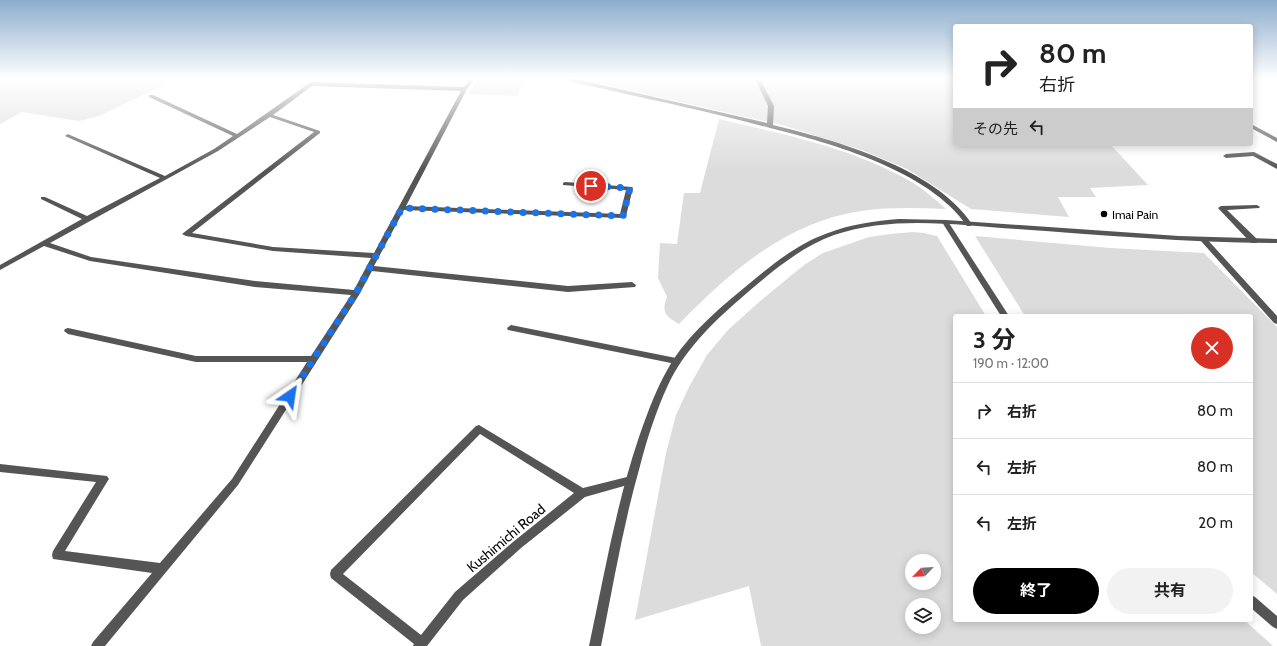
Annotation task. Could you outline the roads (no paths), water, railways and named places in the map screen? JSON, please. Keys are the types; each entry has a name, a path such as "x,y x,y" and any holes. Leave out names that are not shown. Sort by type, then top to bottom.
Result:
{"street":[{"path":"179,109 237,136"},
{"path":"0,268 87,219 165,178 237,136 277,109"},
{"path":"97,646 235,482 356,293 454,109"},
{"path":"696,109 770,126 822,140 863,154 900,170 927,185 957,208 969,224"},
{"path":"770,126 771,109"},
{"path":"269,115 318,132 186,234 273,249 376,256"},
{"path":"1253,127 1277,140"},
{"path":"68,136 165,178"},
{"path":"1226,156 1254,154 1277,167"},
{"path":"402,208 623,216 630,188 565,184"},
{"path":"43,198 87,219"},
{"path":"1254,241 1221,208 1257,207"},
{"path":"595,646 631,480 662,388 676,361 707,325 734,300 790,254 833,233 859,226 890,221 945,222 1203,239 1277,241"},
{"path":"945,222 1004,314"},
{"path":"1203,239 1277,321"},
{"path":"44,243 90,259 255,284 356,293"},
{"path":"370,268 568,289 632,285"},
{"path":"511,328 676,361"},
{"path":"68,331 196,359 313,359"},
{"path":"421,644 335,574 479,429 582,493"},
{"path":"0,468 104,479 57,555 163,569"},
{"name":"Kushimichi Road","path":"421,644 460,596 517,545 582,493 631,480"},
{"path":"1253,603 1277,623"}],"place":[{"name":"Imai Pain","path":"1104,214"}]}
